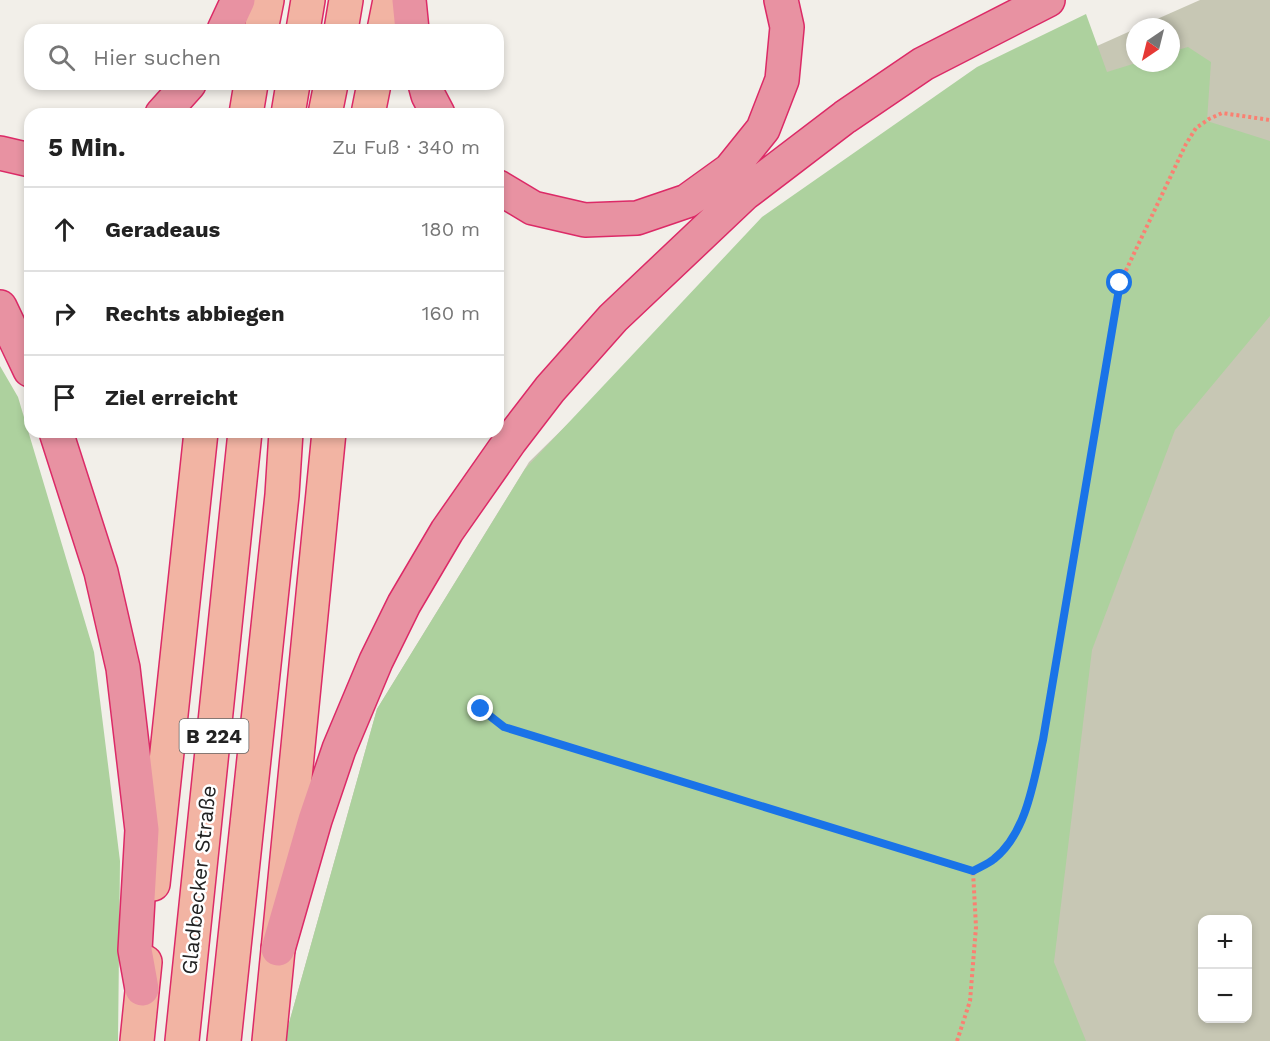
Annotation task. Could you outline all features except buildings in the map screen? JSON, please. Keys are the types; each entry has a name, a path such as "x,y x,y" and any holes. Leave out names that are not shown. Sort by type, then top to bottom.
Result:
{"highway":[{"path":"227,24 238,0"},
{"path":"262,24 267,0"},
{"path":"304,24 308,0"},
{"path":"342,24 346,0"},
{"path":"385,24 390,0"},
{"path":"410,0 412,24"},
{"path":"504,191 533,208 585,220 638,218 687,201 730,170 763,129 782,80 787,27 781,0"},
{"path":"279,949 315,820 339,749 376,661 404,604 447,531 510,441 550,389 613,318 744,194 845,117 923,64 1048,0"},
{"path":"167,108 184,90"},
{"path":"247,108 251,90"},
{"path":"289,108 292,90"},
{"path":"327,108 330,90"},
{"path":"369,108 373,90"},
{"path":"427,90 435,108"},
{"path":"0,153 24,159"},
{"path":"0,307 24,357"},
{"path":"58,438 101,572 123,668 142,830 135,950 142,989"},
{"path":"137,1041 200,438"},
{"name":"Gladbecker Straße","path":"182,1041 244,438"},
{"name":"Gladbecker Straße","path":"224,1041 282,495 286,438"},
{"path":"269,1041 328,438"}],"path":[{"path":"481,709 504,727 973,871 994,858 1014,835 1028,804 1043,740 1120,283 1186,144 1196,128 1222,113 1270,120"},
{"path":"957,1041 970,1001 976,927 973,871"}],"shaded area":[{"path":"1200,0 1270,0 1270,1041 284,1041 377,709 529,462 714,280 938,117 1126,33 1126,72 1180,72 1180,18 1159,18"}],"green space":[{"path":"1086,14 1107,72 1126,66 1126,72 1180,72 1180,49 1188,47 1211,62 1207,121 1270,141 1270,316 1175,430 1092,650 1054,962 1086,1041 284,1041 377,709 525,469 762,217 977,67"},
{"path":"0,366 18,397 24,417 24,438 30,438 94,652 120,861 118,1041 0,1041"}],"route":[{"path":"481,709 504,727 973,871 994,858 1014,835 1028,804 1043,740 1120,283"}]}
